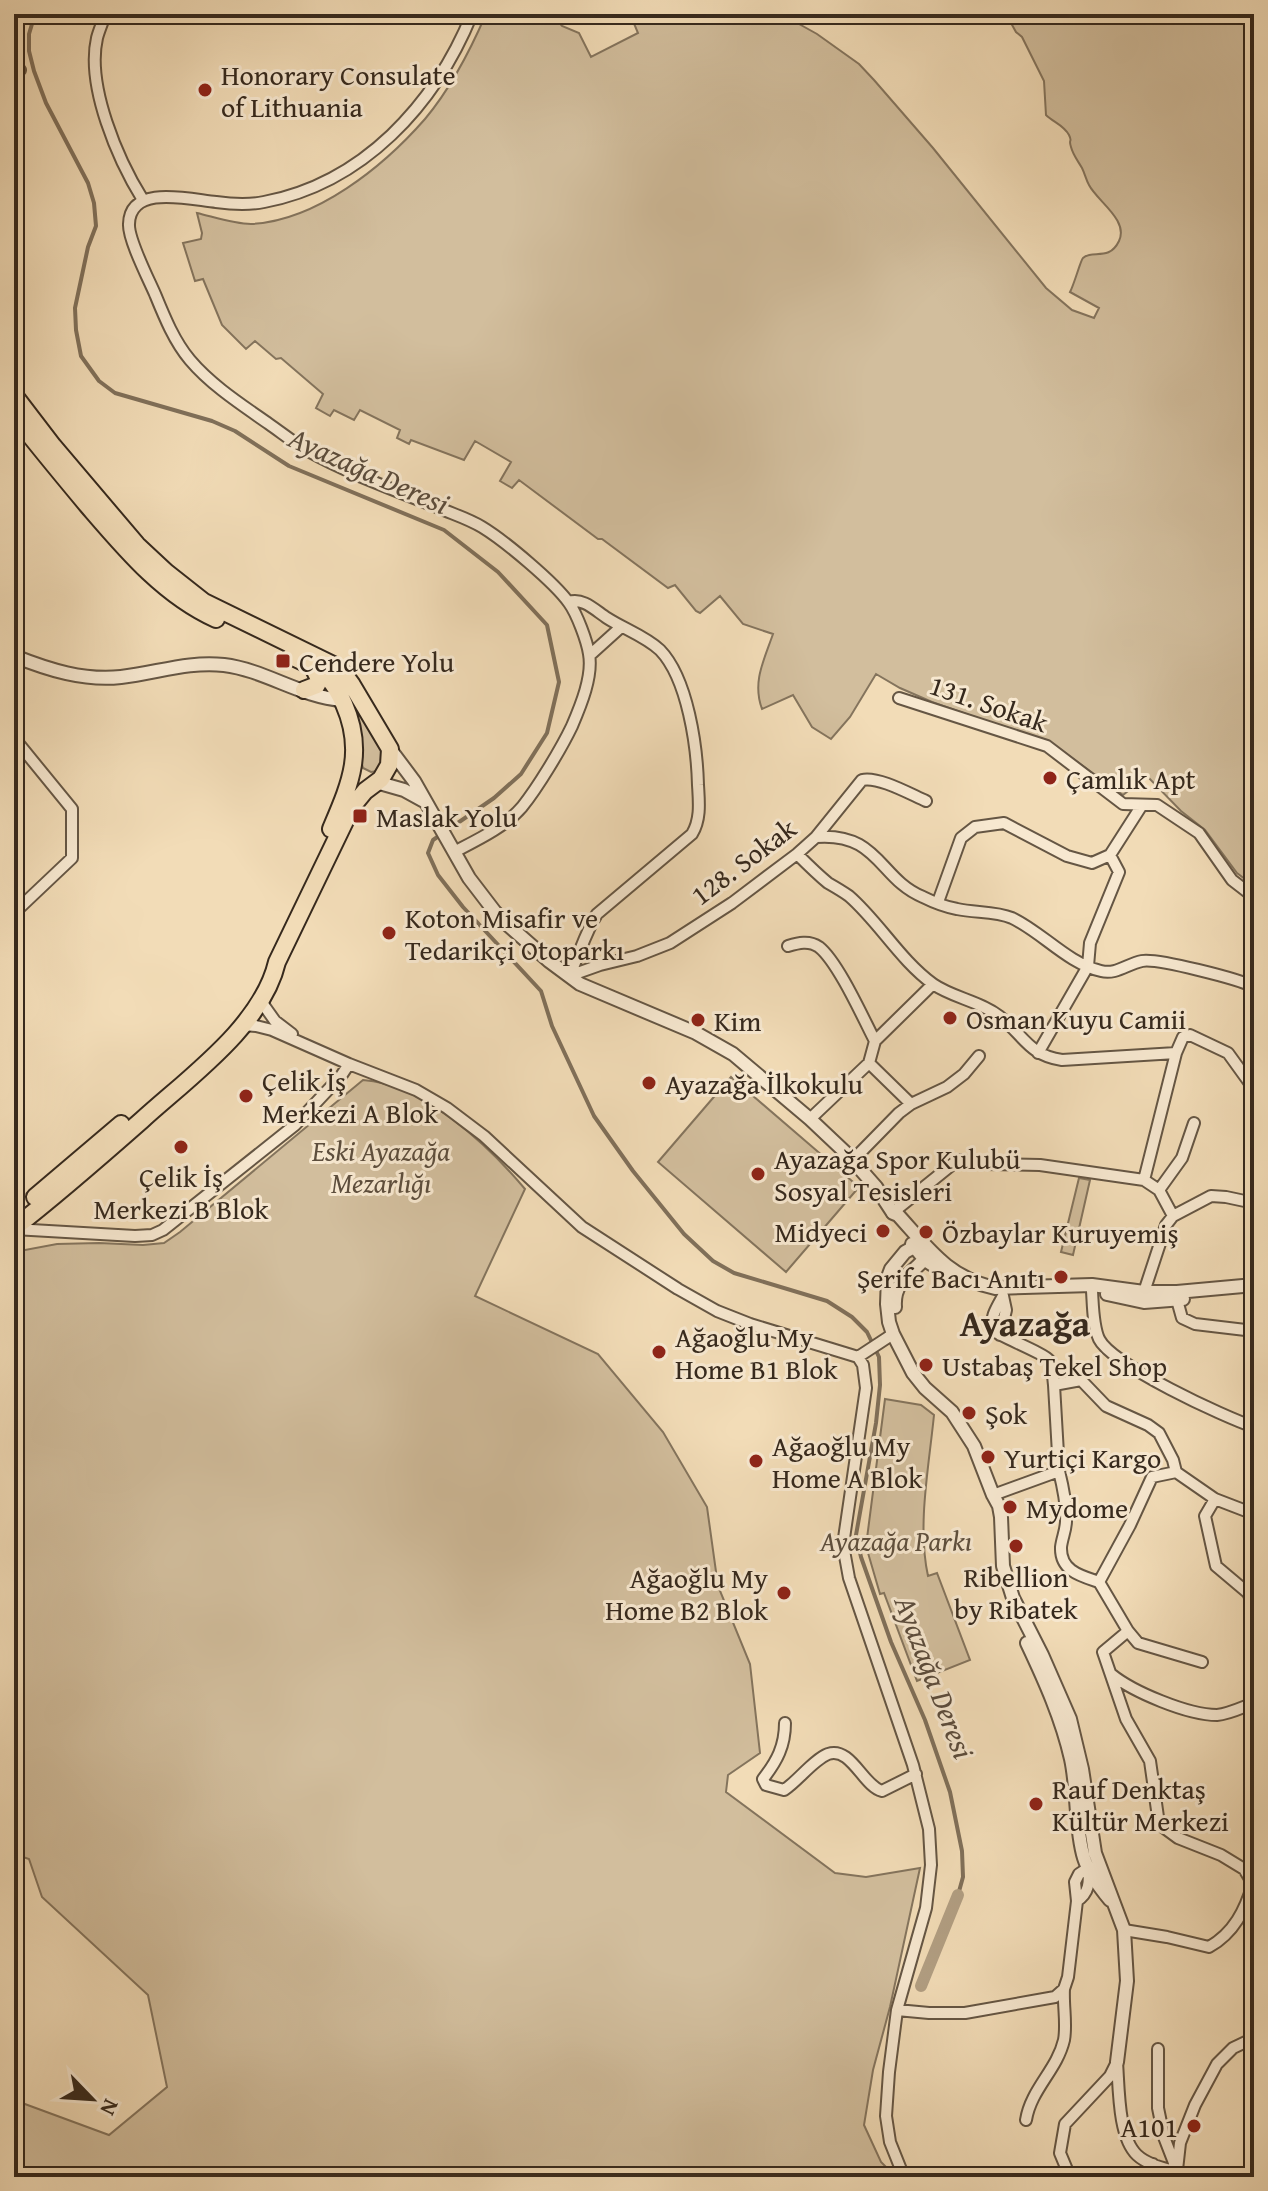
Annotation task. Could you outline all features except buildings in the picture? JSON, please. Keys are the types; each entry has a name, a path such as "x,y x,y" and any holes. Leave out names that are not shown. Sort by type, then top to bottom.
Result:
{"main road":[{"path":"14,395 137,545 204,602 333,665 344,674 390,749 387,770 356,802 310,891 260,1000 236,1025 14,1214"},
{"path":"14,415 132,557 159,581 197,611 265,642 327,676 342,700 356,747 354,762 342,801 319,855 310,891"},
{"path":"304,690 317,685 319,679 314,669"},
{"path":"342,700 353,697 362,702"},
{"path":"354,762 361,778 369,783 376,782"},
{"path":"14,1228 209,1060 277,962"}],"street":[{"path":"105,14 96,40 96,71 105,122 128,176 143,200"},
{"path":"451,846 506,821 521,808 565,739 576,716 588,675 590,655 569,602 520,556 483,528 330,463 305,449 213,382 179,346 139,257 129,225 132,214 143,200 165,196 219,203 263,202 302,190 348,170 377,148 415,110 450,61 472,14"},
{"path":"569,602 575,600 588,605 640,636 660,651 674,670 690,716 697,752 698,824 684,841 597,914 588,928 569,976"},
{"path":"590,655 621,627"},
{"path":"14,656 55,671 102,678 124,677 185,664 229,665 329,699 342,700"},
{"path":"304,690 335,710 352,730"},
{"name":"131. Sokak","path":"899,698 1047,746 1123,804 1157,805 1199,833 1232,880 1254,897"},
{"path":"14,738 72,809 72,858 14,913"},
{"path":"390,749 414,781 469,878 495,912 541,954 593,991 696,1033 721,1046 760,1075 853,1160 876,1187 893,1213 896,1224 923,1250 950,1267 1003,1292 1092,1288 1144,1297 1254,1288"},
{"name":"128. Sokak","path":"569,976 670,943 732,903 816,837 862,780 868,778 881,782 926,801"},
{"path":"376,782 404,790 424,801"},
{"path":"938,902 961,838 975,827 1004,823 1067,856 1092,863 1110,855 1142,805"},
{"path":"816,837 828,836 855,842 869,850 905,888 956,909 1007,916 1102,972 1117,971 1143,961 1163,962 1254,987"},
{"path":"797,854 848,895 933,984 997,1014 1038,1053 1062,1060 1176,1053"},
{"path":"1038,1053 1088,966 1090,943 1119,872 1110,855"},
{"path":"788,946 810,943 820,948 847,988 875,1041"},
{"path":"810,1119 869,1063 875,1041 933,984"},
{"path":"260,1000 275,1021 307,1044"},
{"path":"236,1025 263,1027 416,1090 447,1108 484,1136 582,1227 678,1289 717,1311 750,1324 845,1351 858,1357 863,1365 866,1388 843,1545 849,1578 916,1774 929,1829 931,1865 926,1908 897,2010 889,2072 886,2116 890,2142 904,2177"},
{"path":"1144,1180 1176,1053 1183,1037 1190,1035 1228,1053 1254,1089"},
{"path":"853,1160 911,1104 947,1087 964,1074 979,1056"},
{"path":"869,1063 911,1104"},
{"path":"14,1228 135,1236 152,1235 163,1230 295,1125 349,1064"},
{"path":"1159,1190 1182,1158 1194,1123"},
{"path":"893,1213 961,1160 984,1164 1040,1165 1144,1180 1159,1190 1173,1216"},
{"path":"1144,1297 1166,1225 1173,1216 1211,1196 1254,1203"},
{"path":"923,1250 897,1261 888,1277 887,1304 893,1334 913,1373 952,1412 966,1433 999,1506 1003,1566 1008,1584 1070,1719 1078,1749 1092,1840 1093,1866 1085,1896 1077,1901 1064,1989 1064,2039 1048,2076 1035,2092 1026,2120"},
{"path":"923,1250 898,1286 895,1301 897,1320 905,1342 935,1395"},
{"path":"1092,1288 1098,1338 1115,1356 1193,1400 1254,1427"},
{"path":"1003,1292 1006,1310 1000,1335 1021,1347 1046,1355 1051,1364 1059,1471 1064,1490 1066,1524 1061,1548 1064,1562 1074,1574 1099,1582 1138,1643 1202,1662"},
{"path":"1177,1296 1182,1318 1195,1324 1254,1331"},
{"path":"858,1357 893,1334"},
{"path":"1054,1385 1081,1380 1106,1406 1159,1433 1176,1472 1215,1499 1254,1514"},
{"path":"993,1495 1059,1471"},
{"path":"1099,1582 1152,1477 1176,1472"},
{"path":"1215,1499 1205,1516 1216,1566 1248,1593 1254,1605"},
{"path":"1248,1593 1254,1569"},
{"path":"1124,1930 1209,1947 1223,1939 1244,1911 1253,1884 1244,1869 1221,1855 1178,1838 1159,1824 1150,1761 1126,1719 1103,1652 1128,1631"},
{"path":"1110,1674 1124,1685 1169,1704 1206,1714 1221,1715 1254,1703"},
{"path":"785,1723 785,1738 777,1760 763,1779 766,1785 773,1788 784,1790 830,1753 839,1754 853,1763 873,1789 889,1789 916,1774"},
{"path":"1093,1866 1111,1892 1124,1930 1127,1981 1117,2062 1122,2127 1136,2154 1153,2164 1190,2177"},
{"path":"897,2010 965,2013 1055,1997 1064,1989"},
{"path":"1177,2170 1180,2143 1195,2105 1217,2064 1233,2048 1254,2038"},
{"path":"1158,2049 1158,2108 1164,2137 1177,2170"},
{"path":"1070,2177 1060,2153 1065,2124 1110,2076 1117,2062"},
{"path":"1153,2164 1164,2177"}],"green space":[{"path":"486,14 552,14 562,26 579,33 591,57 638,33 630,14 781,14 817,34 859,64 933,148 1046,288 1072,310 1094,318 1099,308 1070,292 1083,258 1106,253 1115,247 1121,233 1120,226 1089,185 1073,153 1067,132 1046,115 1044,81 1022,37 1006,14 1254,14 1254,886 1237,873 1205,830 1181,811 1147,776 1123,795 1054,745 932,702 876,674 850,717 831,739 812,727 793,695 762,709 759,680 773,634 743,624 720,596 700,613 696,611 675,585 668,588 519,480 512,488 500,481 511,462 475,441 464,460 411,440 409,444 397,438 400,430 360,410 354,420 334,410 330,416 316,408 323,394 281,358 276,359 255,341 246,349 222,325 203,279 195,281 183,243 201,239 197,213 244,224 275,221 324,202 369,173 408,137 443,95"},
{"path":"358,708 379,739 385,757 378,771 363,768 362,744 353,711"},
{"name":"Ayazağa Spor Kulubü Sosyal Tesisleri","path":"731,1077 859,1187 786,1272 658,1162"},
{"name":"Eski Ayazağa Mezarlığı","path":"363,1080 386,1084 431,1105 473,1136 525,1189 475,1296 598,1354 663,1432 707,1507 718,1586 750,1664 760,1753 728,1775 726,1792 835,1873 866,1877 920,1868 873,2070 864,2125 881,2162 896,2177 14,2177 14,2100 109,2135 167,2087 148,1995 42,1897 29,1859 14,1854 14,1252 57,1244 164,1243"},
{"path":"1079,1178 1090,1180 1073,1255 1061,1252"},
{"name":"Ayazağa Parkı","path":"885,1399 921,1405 934,1415 925,1496 925,1557 928,1576 937,1573 970,1660 917,1681 884,1593 880,1594 866,1546"}],"waterway":[{"name":"Ayazağa Deresi","path":"35,14 29,34 34,71 46,103 88,183 94,203 96,226 88,247 75,308 81,356 99,381 115,393 212,421 235,431 289,466 444,530 498,572 547,625 559,682 547,733 521,774 494,798 433,840 428,853 438,875 463,907 541,991 552,1026 594,1116 684,1234 713,1261 734,1273 827,1301 852,1317 867,1332 879,1357 880,1385 856,1535 891,1642 925,1720 950,1792 962,1851 963,1877 958,1895"},
{"name":"Ayazağa Deresi","path":"921,1986 958,1895"}],"place":[{"name":"Honorary Consulate of Lithuania","path":"205,90"},
{"name":"Cendere Yolu","path":"283,661"},
{"name":"Çamlık Apt","path":"1050,778"},
{"name":"Maslak Yolu","path":"360,816"},
{"name":"Koton Misafir ve Tedarikçi Otoparkı","path":"389,933"},
{"name":"Osman Kuyu Camii","path":"950,1018"},
{"name":"Kim","path":"698,1020"},
{"name":"Ayazağa İlkokulu","path":"649,1083"},
{"name":"Çelik İş Merkezi A Blok","path":"246,1096"},
{"name":"Çelik İş Merkezi B Blok","path":"181,1147"},
{"name":"Ayazağa Spor Kulubü Sosyal Tesisleri","path":"758,1174"},
{"name":"Midyeci","path":"883,1231"},
{"name":"Özbaylar Kuruyemiş","path":"926,1232"},
{"name":"Şerife Bacı Anıtı","path":"1061,1277"},
{"name":"Ağaoğlu My Home B1 Blok","path":"659,1352"},
{"name":"Ustabaş Tekel Shop","path":"926,1365"},
{"name":"Şok","path":"969,1413"},
{"name":"Yurtiçi Kargo","path":"988,1457"},
{"name":"Ağaoğlu My Home A Blok","path":"756,1461"},
{"name":"Mydome","path":"1010,1507"},
{"name":"Ribellion by Ribatek","path":"1016,1546"},
{"name":"Ağaoğlu My Home B2 Blok","path":"784,1593"},
{"name":"Rauf Denktaş Kültür Merkezi","path":"1036,1804"},
{"name":"A101","path":"1194,2126"}],"district":[{"name":"Ayazağa","path":"1025,1322"}]}
